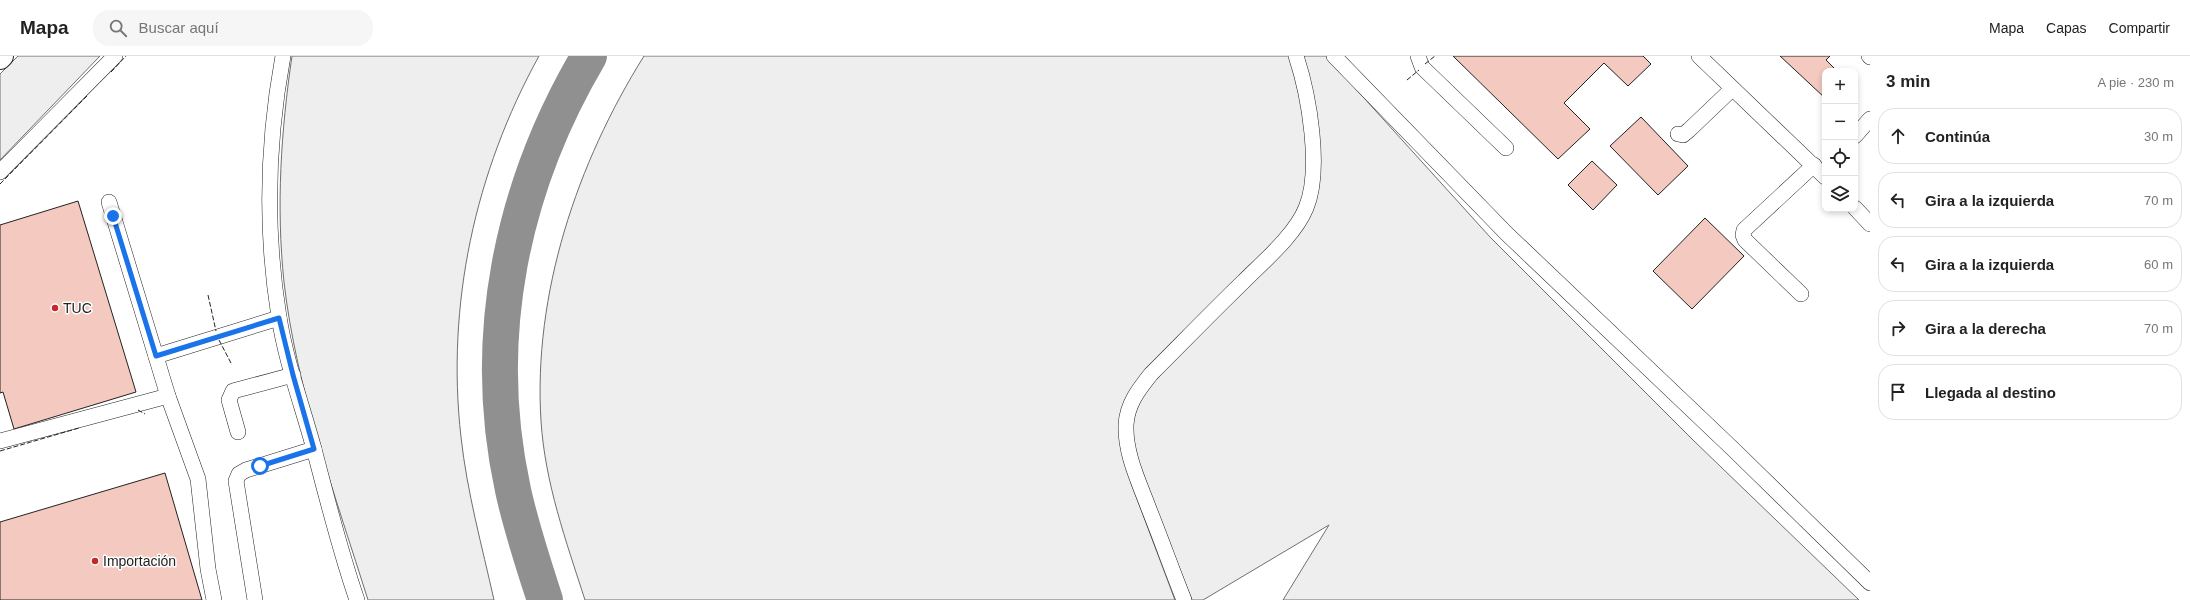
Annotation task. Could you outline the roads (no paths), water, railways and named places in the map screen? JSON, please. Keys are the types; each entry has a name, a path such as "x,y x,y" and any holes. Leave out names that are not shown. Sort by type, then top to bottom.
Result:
{"lane":[{"path":"0,172 115,56"},
{"path":"283,56 276,91 270,162 269,229 279,318 293,375 357,600"},
{"path":"1184,600 1134,469 1126,440 1128,413 1134,397 1151,374 1278,247 1306,209 1312,187 1313,158 1307,98 1296,56"},
{"path":"1334,56 1506,233 1734,450 1870,583"},
{"path":"1418,56 1422,67 1506,148"},
{"path":"1699,56 1732,89 1821,171 1744,230 1743,235 1745,240 1801,294"},
{"path":"1678,134 1683,135 1690,130 1732,89"},
{"path":"1858,133 1870,119"},
{"path":"109,202 168,396 198,479 208,570 214,600"},
{"path":"1858,211 1870,224"},
{"path":"156,356 279,318"},
{"path":"238,432 229,400 233,391 293,375"},
{"path":"0,441 168,396"},
{"path":"256,600 236,481 239,474 246,470 314,449"}],"place":[{"name":"TUC","path":"55,308"},
{"name":"Importación","path":"95,561"}]}
